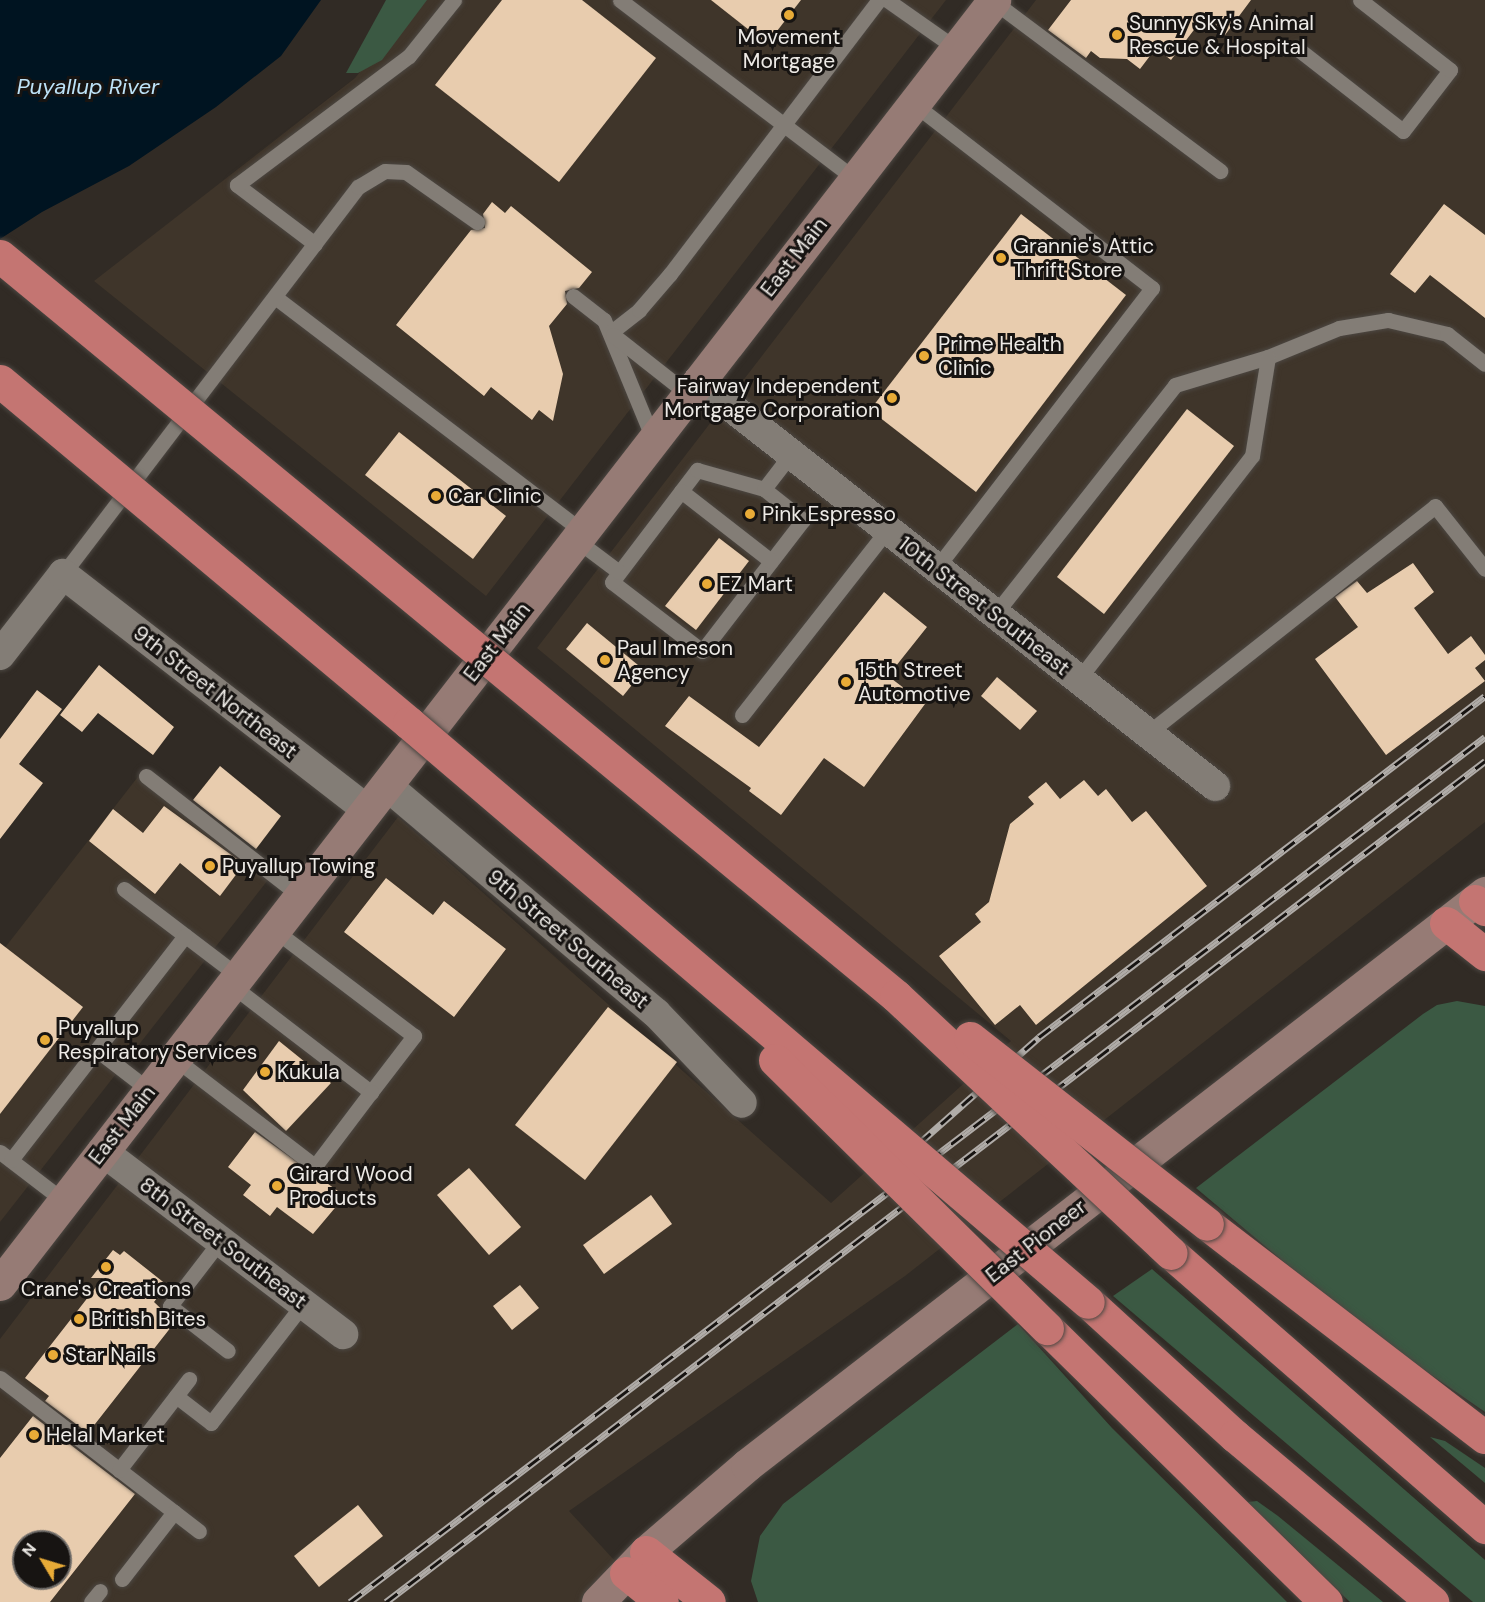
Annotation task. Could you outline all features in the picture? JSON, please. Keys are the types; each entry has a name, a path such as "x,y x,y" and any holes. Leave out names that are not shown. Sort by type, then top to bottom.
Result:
{"highway":[{"path":"0,256 633,776 896,996 1287,1358 1485,1527"},
{"path":"0,381 602,886 1088,1302 1235,1436 1432,1602"},
{"path":"633,776 1207,1224 1485,1437"},
{"path":"602,886 1326,1602"},
{"path":"1446,923 1485,954"},
{"path":"636,1563 662,1602"},
{"path":"636,1563 709,1602"}],"main road":[{"name":"East Main","path":"3,1274 64,1201 273,928 994,1"},
{"name":"East Pioneer","path":"598,1602 636,1563 747,1464 1446,923 1482,901"}],"street":[{"name":"10th Street Southeast","path":"693,387 791,454 1215,786"},
{"path":"0,655 63,574"},
{"name":"9th Street Northeast","path":"63,574 376,797"},
{"name":"9th Street Southeast","path":"376,797 656,1013 742,1103"},
{"name":"8th Street Southeast","path":"102,1151 343,1335"}],"lane":[{"path":"315,244 237,185 409,56 454,0"},
{"path":"620,0 855,179"},
{"path":"610,333 639,310 670,274 879,0"},
{"path":"887,0 957,49"},
{"path":"1298,50 1403,131 1450,70 1360,0"},
{"path":"994,1 1220,171"},
{"path":"914,104 1152,288 936,568"},
{"path":"63,574 358,187 385,171 418,177 477,222"},
{"path":"573,296 604,320 653,439"},
{"path":"275,297 579,535 619,572"},
{"path":"994,614 1174,385 1268,357 1339,328 1388,320 1447,334 1485,364"},
{"path":"610,333 693,387"},
{"path":"1078,680 1252,456 1268,357"},
{"path":"764,489 791,454"},
{"path":"697,470 764,489 803,520 702,651 612,582 697,470"},
{"path":"681,491 771,561"},
{"path":"1148,733 1435,506 1485,569"},
{"path":"742,716 887,530"},
{"path":"146,776 299,895"},
{"path":"124,889 185,936 233,980 371,1092"},
{"path":"174,1058 315,1166 414,1036 273,928"},
{"path":"64,1201 5,1156 97,1050 185,936"},
{"path":"97,1050 150,1090"},
{"path":"220,1241 170,1306 228,1351"},
{"path":"176,1396 211,1423 303,1304"},
{"path":"119,1470 189,1379"},
{"path":"2,1383 199,1531"},
{"path":"122,1578 174,1512"}],"shaded area":[{"path":"420,0 946,0 486,596 94,281 355,78"},
{"path":"1036,0 1485,0 1485,822 905,1276 569,1511 626,1573 598,1602 0,1602 0,1339 398,817 831,1203 1011,1041 537,648"},
{"path":"144,769 275,871 0,1222 0,954"}],"green space":[{"path":"386,0 427,0 382,60 358,73 346,73"},
{"path":"1457,1001 1485,1006 1485,1412 1359,1325 1196,1188 1423,1014 1437,1005"},
{"path":"1152,1269 1485,1560 1485,1602 1473,1602 1113,1296"},
{"path":"1018,1324 1112,1428 1287,1602 758,1602 751,1581 760,1536 783,1504"},
{"path":"1430,1437 1445,1441 1485,1468 1485,1483"},
{"path":"1257,1501 1383,1602 1350,1602 1255,1512 1248,1502"}],"water":[{"name":"Puyallup River","path":"0,0 321,0 281,56 216,107 129,166 42,212 0,239"}],"building":[{"path":"502,0 582,0 656,58 559,182 435,85"},
{"path":"711,0 801,0 767,44"},
{"name":"Sunny Sky's Animal Rescue & Hospital","path":"1071,0 1251,0 1225,35 1203,18 1171,60 1156,48 1140,69 1127,59 1100,58 1091,51 1086,58 1048,30"},
{"path":"492,202 505,213 511,206 592,272 579,288 565,291 567,304 549,326 563,374 553,421 539,410 532,420 491,387 484,396 396,325 471,230 485,228 483,214"},
{"path":"1444,204 1485,235 1485,318 1430,275 1415,293 1390,274"},
{"path":"1021,214 1126,295 976,492 870,410"},
{"path":"1187,409 1234,446 1104,614 1057,577"},
{"name":"Car Clinic","path":"399,432 506,516 473,559 365,475"},
{"name":"EZ Mart","path":"719,538 749,561 696,630 665,606"},
{"path":"1413,563 1434,592 1414,608 1448,654 1471,636 1485,655 1485,660 1475,668 1485,681 1386,755 1315,659 1358,627 1335,597 1357,581 1367,593"},
{"path":"884,592 927,627 888,676 925,704 864,787 824,758 781,815 749,791 751,788 665,726 689,696 759,747"},
{"name":"Paul Imeson Agency","path":"587,623 644,670 623,696 566,649"},
{"path":"99,665 174,727 153,755 98,713 82,732 60,715"},
{"path":"997,677 1037,711 1020,730 981,696"},
{"path":"37,690 62,709 19,764 43,783 0,839 0,739"},
{"path":"220,766 281,816 256,849 193,800"},
{"path":"1084,780 1098,796 1106,789 1132,822 1146,811 1207,886 1036,1025 1020,1005 995,1025 939,956 981,922 975,914 989,902 1010,824 1034,804 1028,797 1046,782 1060,799"},
{"path":"164,806 244,864 220,896 180,863 155,894 89,841 113,809 143,833"},
{"path":"386,878 433,915 444,901 506,949 454,1017 344,932"},
{"path":"0,943 83,1007 0,1114"},
{"path":"608,1007 677,1062 585,1180 515,1125"},
{"path":"279,1041 331,1083 286,1131 243,1090"},
{"path":"255,1132 345,1196 313,1234 277,1207 270,1216 243,1195 251,1185 228,1167"},
{"path":"469,1168 521,1227 489,1255 437,1195"},
{"path":"651,1195 672,1224 604,1274 583,1245"},
{"path":"113,1250 120,1255 124,1251 167,1285 154,1302 175,1322 88,1433 45,1401 49,1396 25,1378 103,1278 91,1278"},
{"path":"520,1285 539,1308 512,1330 493,1306"},
{"path":"33,1416 135,1494 72,1574 72,1530 12,1530 12,1590 59,1590 50,1602 0,1602 0,1458"},
{"path":"358,1505 383,1536 319,1587 294,1556"}],"railway":[{"path":"899,1161 1039,1037 1485,696"},
{"path":"350,1602 1485,737"},
{"path":"386,1602 1485,761"}],"place":[{"name":"Movement Mortgage","path":"789,15"},
{"name":"Sunny Sky's Animal Rescue & Hospital","path":"1117,35"},
{"name":"Grannie's Attic Thrift Store","path":"1001,258"},
{"name":"Prime Health Clinic","path":"924,356"},
{"name":"Fairway Independent Mortgage Corporation","path":"892,398"},
{"name":"Car Clinic","path":"436,496"},
{"name":"Pink Espresso","path":"750,514"},
{"name":"EZ Mart","path":"707,584"},
{"name":"Paul Imeson Agency","path":"605,660"},
{"name":"15th Street Automotive","path":"846,682"},
{"name":"Puyallup Towing","path":"210,866"},
{"name":"Puyallup Respiratory Services","path":"45,1040"},
{"name":"Kukula","path":"265,1072"},
{"name":"Girard Wood Products","path":"277,1186"},
{"name":"Crane's Creations","path":"106,1267"},
{"name":"British Bites","path":"79,1319"},
{"name":"Star Nails","path":"53,1355"},
{"name":"Helal Market","path":"34,1435"}]}
